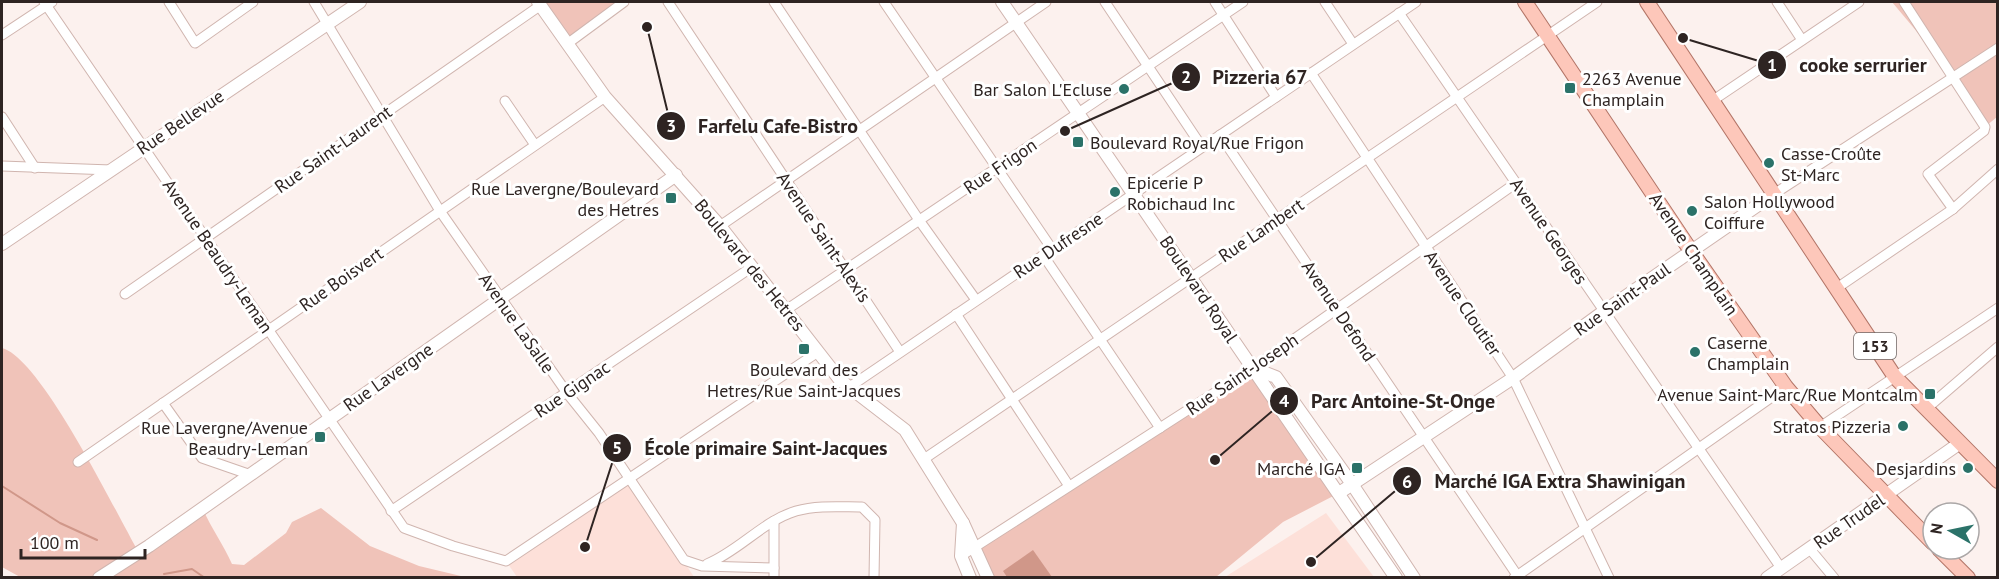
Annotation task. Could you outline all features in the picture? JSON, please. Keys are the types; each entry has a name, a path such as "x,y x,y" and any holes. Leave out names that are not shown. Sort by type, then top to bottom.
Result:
{"main road":[{"name":"Avenue Champlain","path":"1525,2 1691,251 1786,387 1820,427 1921,531"},
{"name":"153","path":"1647,2 1895,377 1998,482"},
{"path":"1951,561 1968,578"}],"street":[{"path":"169,2 195,43 253,2"},
{"name":"Avenue LaSalle","path":"314,2 440,211 567,393 629,477 684,560 702,566"},
{"name":"Rue Bellevue","path":"2,244 360,2"},
{"path":"567,44 624,2"},
{"name":"Avenue Saint-Alexis","path":"668,2 900,352"},
{"path":"774,2 919,220 976,300"},
{"path":"884,2 1052,249"},
{"name":"Boulevard Royal","path":"1002,2 1396,578"},
{"path":"720,226 1046,2"},
{"path":"1105,2 1202,147"},
{"path":"1215,2 1276,97"},
{"name":"Rue Frigon","path":"786,310 1243,2"},
{"path":"1325,2 1353,44"},
{"name":"Rue Dufresne","path":"848,388 1416,2"},
{"name":"Rue Lambert","path":"924,459 1597,2"},
{"path":"1777,2 1802,40"},
{"path":"1713,101 1859,2"},
{"path":"1904,2 1985,127 1984,131 1929,174 1953,209"},
{"path":"2,35 48,3"},
{"name":"Avenue Beaudry-Leman","path":"48,3 404,528 453,546 506,561 629,477"},
{"name":"Boulevard des Hetres","path":"540,3 605,97 720,226 848,388 905,430 963,523 988,578"},
{"name":"Rue Saint-Laurent","path":"125,294 540,3"},
{"name":"Avenue Georges","path":"1399,13 1781,568"},
{"name":"Rue Saint-Paul","path":"1338,494 1513,378 1603,312 1774,194 1998,48"},
{"name":"Avenue Cloutier","path":"1311,73 1513,378 1609,578"},
{"name":"Rue Boisvert","path":"78,462 605,97"},
{"path":"505,102 535,145"},
{"path":"2,117 35,168"},
{"name":"Avenue Defond","path":"1220,135 1425,436 1517,577"},
{"path":"2,166 111,170"},
{"path":"1837,288 1953,209 1998,169"},
{"name":"Rue Lavergne","path":"99,578 251,475 676,174"},
{"name":"Rue Saint-Joseph","path":"961,555 1253,368 1516,183"},
{"path":"1043,255 1160,428"},
{"name":"Rue Gignac","path":"391,511 752,267"},
{"path":"1820,427 1998,308"},
{"path":"956,314 1069,486"},
{"path":"1926,409 1998,347"},
{"path":"629,477 818,352"},
{"name":"Boulevard Royal","path":"1253,368 1276,377 1352,484 1414,578"},
{"path":"1517,577 1786,387"},
{"path":"163,403 202,458 251,475"},
{"name":"Rue Trudel","path":"1767,578 1960,443"},
{"path":"702,566 721,558 774,521 795,511 816,507 862,507 875,520 874,578"},
{"path":"702,566 774,573 774,521"},
{"path":"963,523 961,555 970,578"},
{"path":"1809,548 1834,578"}],"shaded area":[{"path":"538,2 626,2 567,44"},
{"path":"1892,2 1997,2 1997,117 1986,126 1954,76"},
{"path":"2,348 18,358 56,406 138,551 202,507 232,564 244,565 286,533 292,522 321,508 370,546 419,566 465,577 20,577 2,567"},
{"path":"1253,368 1341,492 1283,522 1216,577 991,577 973,548"},
{"path":"629,477 694,577 517,577 506,561"},
{"path":"1326,513 1374,577 1225,577"},
{"path":"1033,550 1052,577 1007,577 1003,571"}],"waterway":[{"path":"2,486 60,523 97,540"},
{"path":"164,574 192,569 205,578"}],"place":[{"name":"Farfelu Cafe-Bistro","path":"647,27"},
{"name":"cooke serrurier","path":"1683,38"},
{"name":"2263 Avenue Champlain","path":"1570,88"},
{"name":"Bar Salon L'Ecluse","path":"1124,89"},
{"name":"Pizzeria 67","path":"1065,131"},
{"name":"Boulevard Royal/Rue Frigon","path":"1078,142"},
{"name":"Casse-Croûte St-Marc","path":"1769,163"},
{"name":"Epicerie P Robichaud Inc","path":"1115,192"},
{"name":"Rue Lavergne/Boulevard des Hetres","path":"671,198"},
{"name":"Salon Hollywood Coiffure","path":"1692,211"},
{"name":"Boulevard des Hetres/Rue Saint-Jacques","path":"804,349"},
{"name":"Caserne Champlain","path":"1695,352"},
{"name":"Avenue Saint-Marc/Rue Montcalm","path":"1930,394"},
{"name":"Stratos Pizzeria","path":"1903,426"},
{"name":"Rue Lavergne/Avenue Beaudry-Leman","path":"320,437"},
{"name":"Parc Antoine-St-Onge","path":"1215,460"},
{"name":"Marché IGA","path":"1357,468"},
{"name":"Desjardins","path":"1968,468"},
{"name":"École primaire Saint-Jacques","path":"585,547"},
{"name":"Marché IGA Extra Shawinigan","path":"1311,562"}]}
